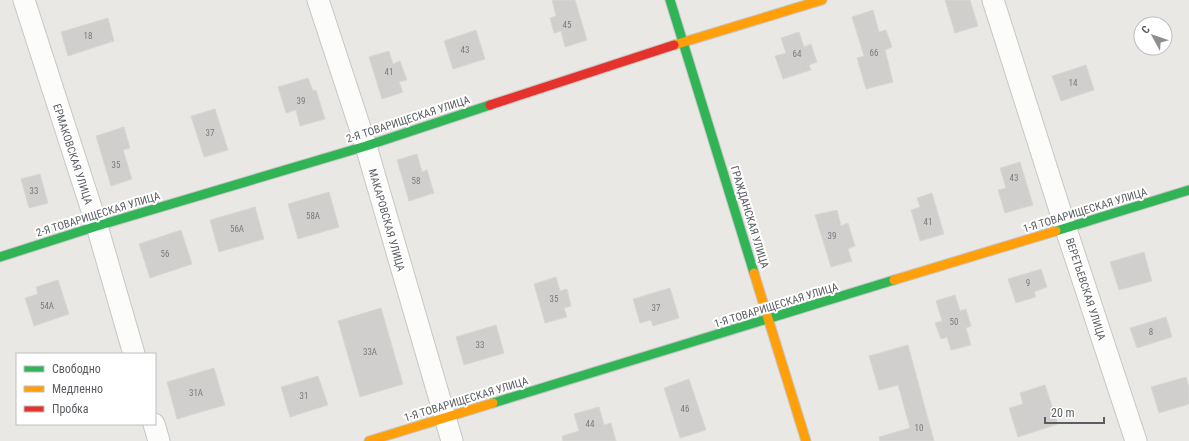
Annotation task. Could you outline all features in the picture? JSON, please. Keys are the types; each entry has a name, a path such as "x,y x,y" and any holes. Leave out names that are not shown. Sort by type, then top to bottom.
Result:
{"street":[{"name":"ЕРМАКОВСКАЯ УЛИЦА","path":"24,0 97,226 134,353"},
{"name":"МАКАРОВСКАЯ УЛИЦА","path":"318,0 366,146 452,441"},
{"name":"ГРАЖДАНСКАЯ УЛИЦА","path":"670,0 806,441"},
{"name":"2-Я ТОВАРИЩЕСКАЯ УЛИЦА","path":"0,257 97,226 366,146 628,59 822,0"},
{"name":"ВЕРЕТЬЕВСКАЯ УЛИЦА","path":"993,0 1136,441"},
{"name":"1-Я ТОВАРИЩЕСКАЯ УЛИЦА","path":"369,441 1066,229 1189,190"},
{"path":"154,425 159,441"}],"building":[{"path":"552,0 575,0 587,40 565,47 561,31 554,33 550,18 556,16"},
{"path":"945,0 970,0 978,26 955,33"},
{"path":"873,10 879,32 886,30 892,47 885,50 893,82 866,89 857,58 864,56 852,17"},
{"path":"108,18 114,41 68,56 61,32"},
{"path":"476,30 485,59 453,69 444,41"},
{"path":"799,32 804,47 811,44 817,62 809,65 811,70 783,79 775,56 786,53 781,38"},
{"path":"389,51 393,64 400,61 407,80 399,82 403,92 382,99 369,57"},
{"path":"1086,65 1094,90 1061,101 1052,76"},
{"path":"308,78 313,91 316,90 325,119 300,126 296,110 286,113 278,87"},
{"path":"215,109 228,150 204,157 191,116"},
{"path":"124,127 130,148 123,150 132,179 111,186 96,136"},
{"path":"417,154 422,172 427,170 434,193 409,201 397,160"},
{"path":"1020,162 1033,205 1005,213 998,190 1006,188 1000,168"},
{"path":"40,174 48,203 29,208 21,179"},
{"path":"329,192 339,227 298,239 288,204"},
{"path":"932,193 944,234 920,241 911,210 920,207 917,198"},
{"path":"255,207 264,239 219,252 210,220"},
{"path":"837,210 841,226 848,223 855,246 848,249 852,261 831,267 815,215"},
{"path":"181,230 192,264 150,278 139,244"},
{"path":"1144,252 1152,281 1119,290 1110,262"},
{"path":"1041,269 1047,287 1034,292 1036,297 1016,303 1008,279"},
{"path":"556,277 560,291 567,289 571,306 564,308 567,317 545,323 534,284"},
{"path":"58,280 69,314 34,326 25,298 38,294 36,287"},
{"path":"670,288 679,318 653,326 651,320 640,323 633,299"},
{"path":"955,295 960,311 966,309 971,326 966,328 971,345 951,350 947,337 941,339 935,323 942,321 936,301"},
{"path":"381,308 403,384 360,397 338,321"},
{"path":"1166,317 1172,337 1137,348 1130,328"},
{"path":"496,325 504,353 464,365 456,337"},
{"path":"908,345 934,441 880,441 879,437 910,428 898,385 879,390 869,356"},
{"path":"214,368 225,405 177,419 167,382"},
{"path":"318,376 328,405 290,417 281,387"},
{"path":"1186,377 1189,387 1189,404 1159,413 1151,387"},
{"path":"689,379 706,430 680,438 664,388"},
{"path":"1045,385 1058,424 1018,437 1009,408 1023,404 1020,393"},
{"path":"599,407 604,425 611,423 616,441 563,441 562,436 579,431 574,414"}],"traffic: fast":[{"path":"670,0 754,273"},
{"path":"0,257 97,226 366,146 490,105"},
{"path":"1056,231 1189,190"},
{"path":"493,403 894,280"}],"traffic: slow":[{"path":"674,45 822,0"},
{"path":"894,280 1056,231"},
{"path":"754,273 806,441"},
{"path":"369,441 493,403"}],"traffic: jam":[{"path":"490,105 674,45"}]}
